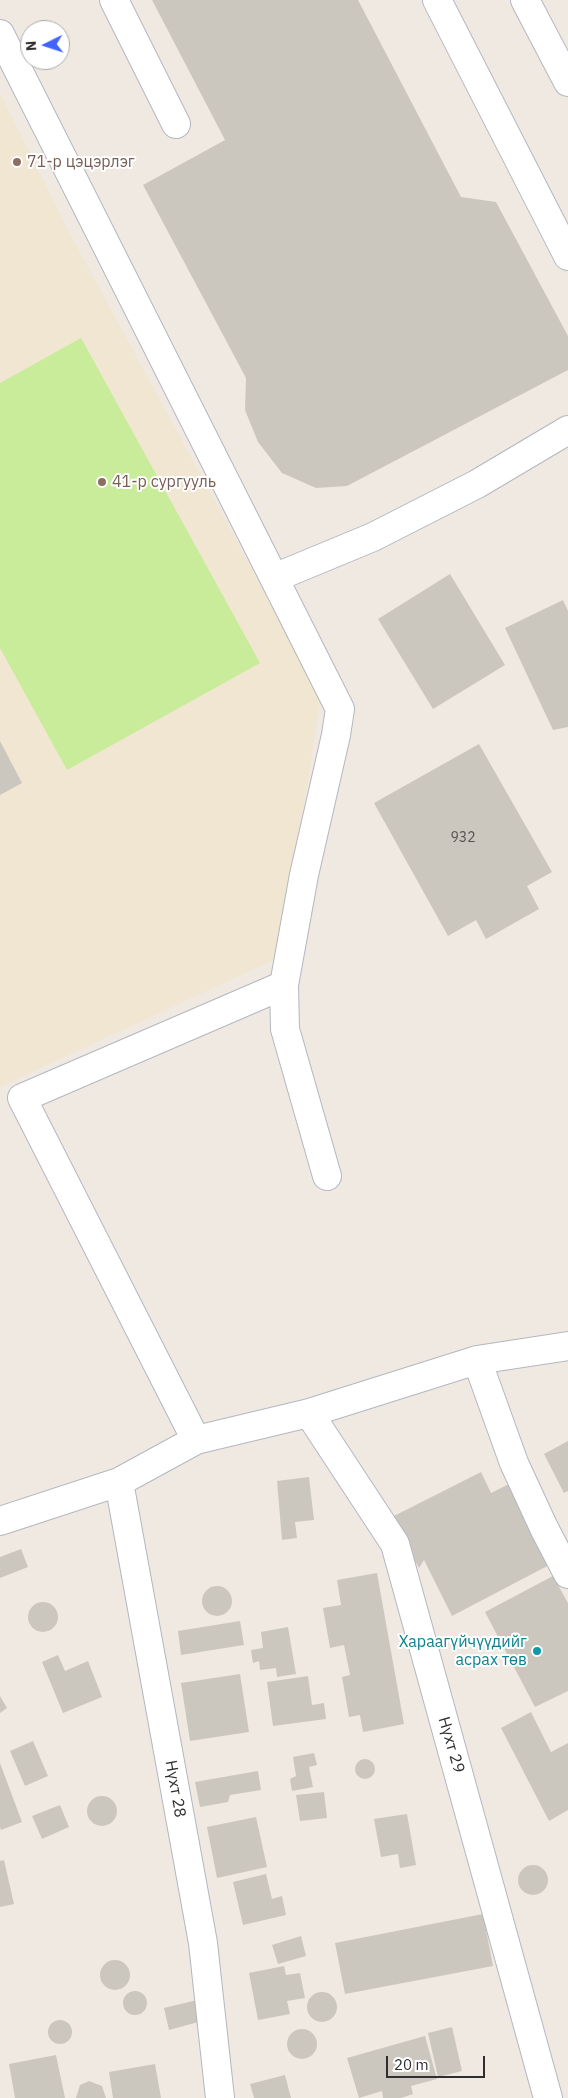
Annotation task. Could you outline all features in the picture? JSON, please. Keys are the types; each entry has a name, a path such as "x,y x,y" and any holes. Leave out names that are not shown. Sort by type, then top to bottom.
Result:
{"street":[{"path":"114,0 176,124"},
{"path":"437,0 568,256"},
{"path":"525,0 568,82"},
{"path":"0,34 340,709 336,735 304,875 284,986 285,1028 327,1176"},
{"path":"274,578 373,537 477,484 568,430"},
{"path":"196,1440 22,1098 284,986"},
{"path":"0,1521 119,1482 196,1440 309,1413 477,1360 568,1346"},
{"path":"477,1360 514,1463 568,1574"},
{"name":"Нүхт 29","path":"309,1413 396,1544 548,2098"},
{"name":"Нүхт 28","path":"119,1482 203,1943 220,2098"}],"shaded area":[{"name":"41-р сургууль","path":"0,93 69,232 321,697 280,957 0,1087"}],"green space":[{"path":"81,338 260,663 67,770 0,648 0,383"}],"building":[{"path":"152,0 358,0 461,197 496,202 568,336 568,370 347,486 316,488 282,473 258,442 245,410 246,378 143,185 225,140"},
{"path":"450,574 505,665 433,709 378,619"},
{"path":"563,600 568,611 568,727 553,730 505,628"},
{"path":"0,741 22,783 0,795"},
{"path":"479,744 552,872 527,886 539,909 486,939 476,920 448,936 374,803"},
{"path":"568,1441 568,1491 564,1493 544,1454"},
{"path":"481,1472 491,1493 511,1483 553,1563 452,1616 424,1560 419,1568 392,1517"},
{"path":"309,1477 314,1520 295,1522 297,1538 282,1540 277,1481"},
{"path":"21,1549 28,1567 0,1578 0,1557"},
{"path":"377,1573 404,1724 363,1732 360,1715 349,1717 342,1677 350,1675 344,1645 330,1648 323,1608 341,1605 337,1580"},
{"name":"Хараагүйчүүдийг асрах төв","path":"553,1576 568,1603 568,1691 535,1707 485,1612"},
{"path":"217,1586 228,1590 232,1601 228,1612 217,1616 206,1612 202,1601 206,1590"},
{"path":"43,1602 54,1606 58,1617 54,1628 43,1632 32,1628 28,1617 32,1606"},
{"path":"240,1621 244,1645 181,1655 178,1631"},
{"path":"288,1627 296,1674 277,1677 276,1668 260,1670 259,1661 253,1663 251,1650 263,1648 261,1632"},
{"path":"58,1655 65,1671 88,1661 102,1697 63,1713 42,1662"},
{"path":"240,1674 249,1732 190,1741 181,1683"},
{"path":"308,1676 312,1705 324,1703 326,1719 273,1726 267,1682"},
{"path":"0,1696 7,1708 0,1713"},
{"path":"531,1712 551,1752 568,1743 568,1810 549,1821 501,1728"},
{"path":"33,1741 48,1776 25,1786 10,1751"},
{"path":"314,1753 317,1765 309,1767 313,1787 292,1791 290,1779 296,1776 293,1757"},
{"path":"361,1759 369,1759 375,1765 375,1773 369,1779 361,1779 355,1773 355,1765"},
{"path":"0,1763 22,1822 1,1830 0,1827"},
{"path":"258,1771 261,1790 230,1795 228,1802 200,1807 195,1782"},
{"path":"324,1792 327,1818 300,1821 296,1795"},
{"path":"102,1796 113,1800 117,1811 113,1822 102,1826 91,1822 87,1811 91,1800"},
{"path":"60,1805 69,1827 42,1839 32,1816"},
{"path":"407,1814 416,1865 400,1868 398,1854 381,1857 374,1819"},
{"path":"256,1817 267,1867 217,1878 207,1827"},
{"path":"4,1860 14,1904 0,1907 0,1861"},
{"path":"533,1865 544,1869 548,1880 544,1891 533,1895 522,1891 518,1880 522,1869"},
{"path":"266,1874 272,1899 282,1896 286,1915 243,1925 233,1882"},
{"path":"483,1914 493,1966 345,1994 335,1943"},
{"path":"301,1936 306,1956 278,1964 272,1945"},
{"path":"115,1960 126,1964 130,1975 126,1986 115,1990 104,1986 100,1975 104,1964"},
{"path":"284,1966 286,1975 300,1973 305,1998 287,2001 290,2014 258,2020 249,1973"},
{"path":"135,1991 140,1992 146,1998 146,2008 140,2014 135,2015 130,2014 124,2008 123,2003 124,1998 130,1992"},
{"path":"322,1992 333,1996 337,2007 333,2018 322,2022 311,2018 307,2007 311,1996"},
{"path":"197,2000 202,2021 169,2030 164,2008"},
{"path":"60,2020 65,2021 71,2027 71,2037 65,2043 60,2044 55,2043 49,2037 48,2032 49,2027 55,2021"},
{"path":"452,2027 462,2071 438,2077 428,2033"},
{"path":"302,2029 313,2033 317,2044 313,2055 302,2059 291,2055 287,2044 291,2033"},
{"path":"425,2036 437,2079 411,2086 413,2094 401,2098 383,2098 382,2091 359,2098 347,2058"},
{"path":"56,2055 65,2098 15,2098 9,2064"},
{"path":"155,2064 161,2098 113,2098 109,2072"},
{"path":"285,2075 291,2098 254,2098 250,2084"},
{"path":"89,2081 102,2086 106,2098 76,2098 80,2085"}],"place":[{"name":"71-р цэцэрлэг","path":"17,162"},
{"name":"41-р сургууль","path":"102,482"},
{"name":"Хараагүйчүүдийг асрах төв","path":"537,1651"}]}
